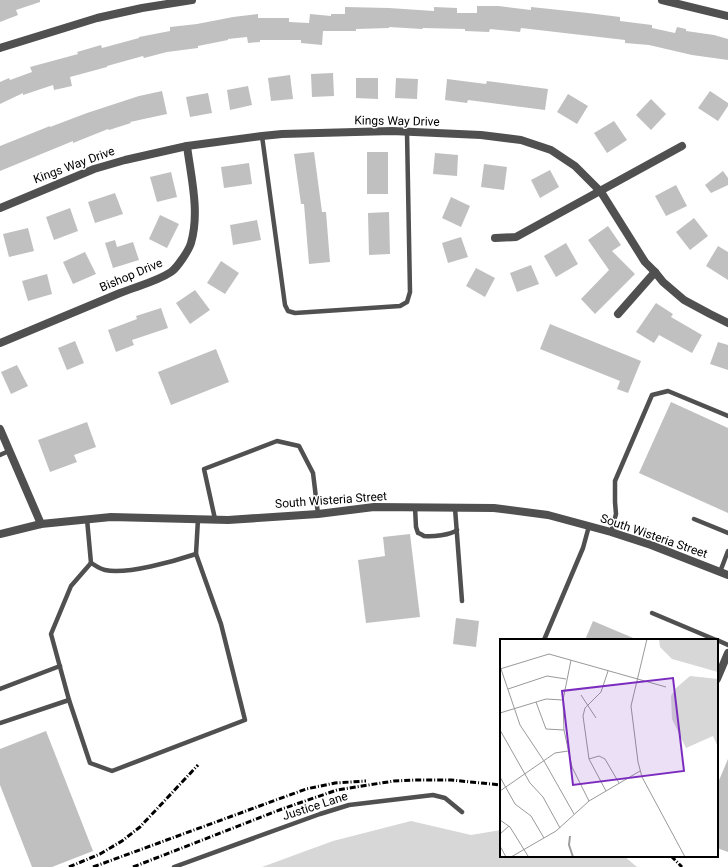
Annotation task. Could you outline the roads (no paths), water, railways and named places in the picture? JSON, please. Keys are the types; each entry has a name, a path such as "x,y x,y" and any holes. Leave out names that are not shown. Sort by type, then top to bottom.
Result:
{"street":[{"path":"0,48 97,18 142,8 192,0"},
{"path":"662,0 728,16"},
{"name":"Kings Way Drive","path":"0,208 94,169 124,160 187,146 262,136 282,134 407,132 480,135 521,140 551,150 575,166 601,192 645,262 663,282 684,300 728,323"},
{"name":"Bishop Drive","path":"0,343 157,279 172,271 186,254 191,244 194,228 194,204 187,146"},
{"path":"495,238 516,238 682,146"},
{"path":"618,314 655,272"},
{"path":"0,430 41,524"},
{"name":"South Wisteria Street","path":"0,534 41,524 111,517 228,520 318,514 374,507 494,508 540,514 589,526 651,545 724,573"},
{"path":"718,677 728,653"}],"lane":[{"path":"262,136 285,305 288,311 296,313 400,306 407,302 410,292 407,132"},
{"path":"610,532 616,514 615,481 652,395 668,391 728,416"},
{"path":"215,519 204,469 277,441 298,446 313,473 318,514"},
{"path":"0,455 9,451"},
{"path":"415,507 416,526 418,532 424,536 448,535 457,530"},
{"path":"455,508 462,601"},
{"path":"87,519 91,563 71,586 51,634 90,763 112,771 245,720 221,624 196,554 198,519"},
{"path":"694,520 728,533"},
{"path":"544,639 583,548 589,526"},
{"path":"724,573 728,551"},
{"path":"91,563 105,570 125,570 175,560 196,554"},
{"path":"652,613 714,639"},
{"path":"718,641 728,645"},
{"path":"0,689 60,666"},
{"path":"0,723 70,700"},
{"name":"Justice Lane","path":"174,867 320,814 349,805 433,795 445,798 462,812"}],"railway":[{"path":"69,867 100,854 122,841 140,827 198,765"},
{"path":"133,867 282,809 337,790 394,781 415,780 451,780 500,785"},
{"path":"93,867 306,789 335,783 366,781"},
{"path":"672,857 682,867"}]}
